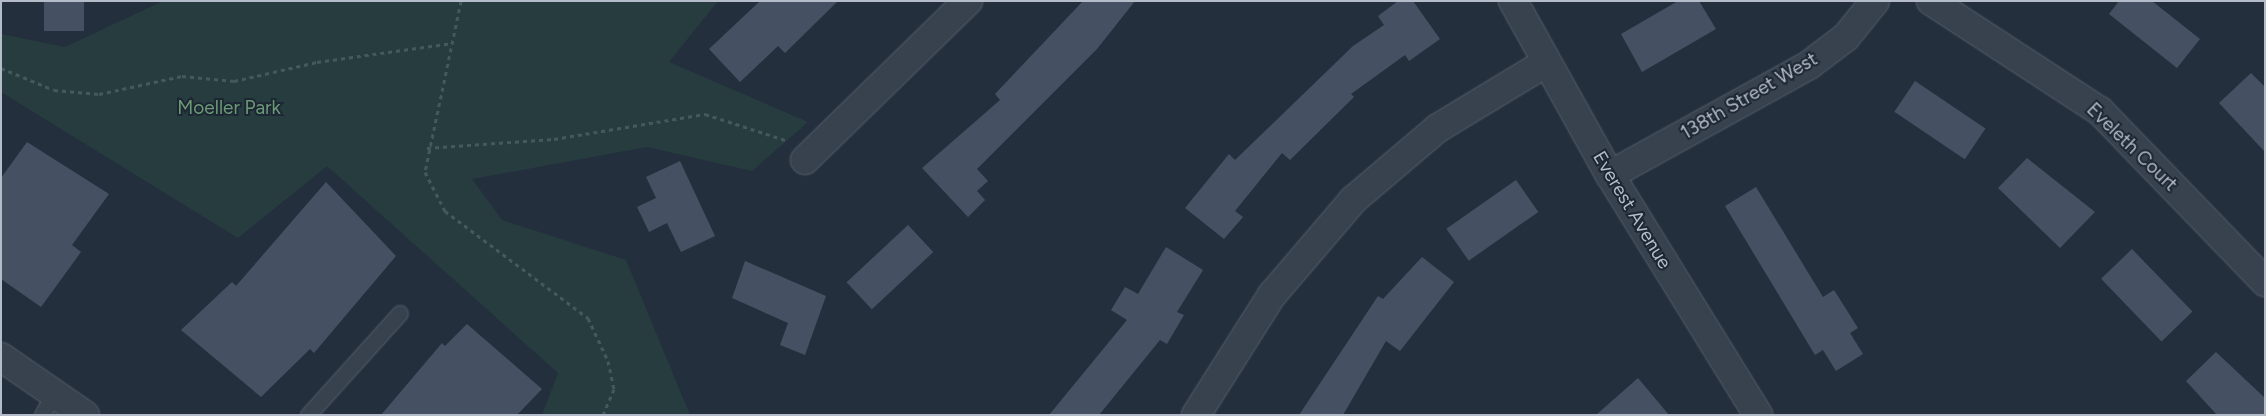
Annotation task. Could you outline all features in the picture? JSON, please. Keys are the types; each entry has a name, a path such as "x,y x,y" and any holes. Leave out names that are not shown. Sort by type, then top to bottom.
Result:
{"street":[{"path":"805,160 968,1"},
{"name":"Everest Avenue","path":"1513,1 1610,175 1758,415"},
{"name":"138th Street West","path":"1610,175 1810,65 1846,37 1876,1"},
{"name":"Eveleth Court","path":"1931,1 2100,111 2265,282"},
{"path":"1196,415 1272,295 1353,200 1438,128 1547,62"},
{"path":"1,357 48,404 85,415"}],"lane":[{"path":"308,415 400,313"}],"path":[{"path":"461,1 453,43 427,148 424,172 445,211 588,318 608,361 614,389 603,415"},
{"path":"1,68 54,90 99,94 182,76 234,81 317,62 453,43"},
{"path":"427,148 554,139 705,114 785,140"}],"green space":[{"name":"Moeller Park","path":"163,1 718,1 669,62 808,122 752,171 647,147 472,179 502,220 626,260 690,415 542,415 558,373 327,166 238,238 1,92 1,34 65,47"}],"building":[{"path":"44,1 84,1 84,31 44,31"},
{"path":"760,1 838,1 785,53 778,46 740,82 709,49"},
{"path":"1083,1 1135,1 1097,49 977,169 988,181 977,191 985,200 968,217 922,168 1000,100 995,94"},
{"path":"1398,1 1413,1 1440,39 1409,61 1405,55 1351,94 1354,97 1290,160 1282,153 1235,211 1243,217 1224,239 1185,208 1229,154 1235,160 1353,46 1384,25 1378,16"},
{"path":"1678,1 1699,1 1716,29 1642,72 1621,34"},
{"path":"2119,1 2152,1 2200,39 2177,68 2109,14"},
{"path":"2251,73 2265,87 2265,152 2219,103"},
{"path":"1915,81 1985,129 1965,159 1894,112"},
{"path":"27,142 109,194 72,245 81,252 41,307 1,279 1,178"},
{"path":"2027,158 2095,212 2060,248 1998,188"},
{"path":"680,161 715,236 681,252 667,223 649,232 637,207 656,198 646,177"},
{"path":"1516,180 1538,212 1469,261 1446,229"},
{"path":"326,182 396,256 314,353 310,349 261,397 181,330 232,282 236,286"},
{"path":"1756,187 1823,297 1834,290 1858,328 1850,333 1863,354 1836,371 1823,350 1815,355 1725,206"},
{"path":"908,225 933,252 872,309 847,282"},
{"path":"1166,247 1203,270 1177,312 1184,315 1167,344 1160,340 1099,415 1049,415 1127,320 1111,310 1125,287 1138,294"},
{"path":"2132,249 2192,312 2162,341 2101,279"},
{"path":"1422,257 1454,282 1400,351 1386,341 1343,415 1299,415 1378,296 1383,299"},
{"path":"745,261 826,296 805,355 780,345 788,323 732,298"},
{"path":"467,324 542,389 517,415 381,415 442,343 445,346"},
{"path":"2216,352 2265,398 2265,415 2217,415 2186,381"},
{"path":"1638,378 1669,415 1596,415"}]}
